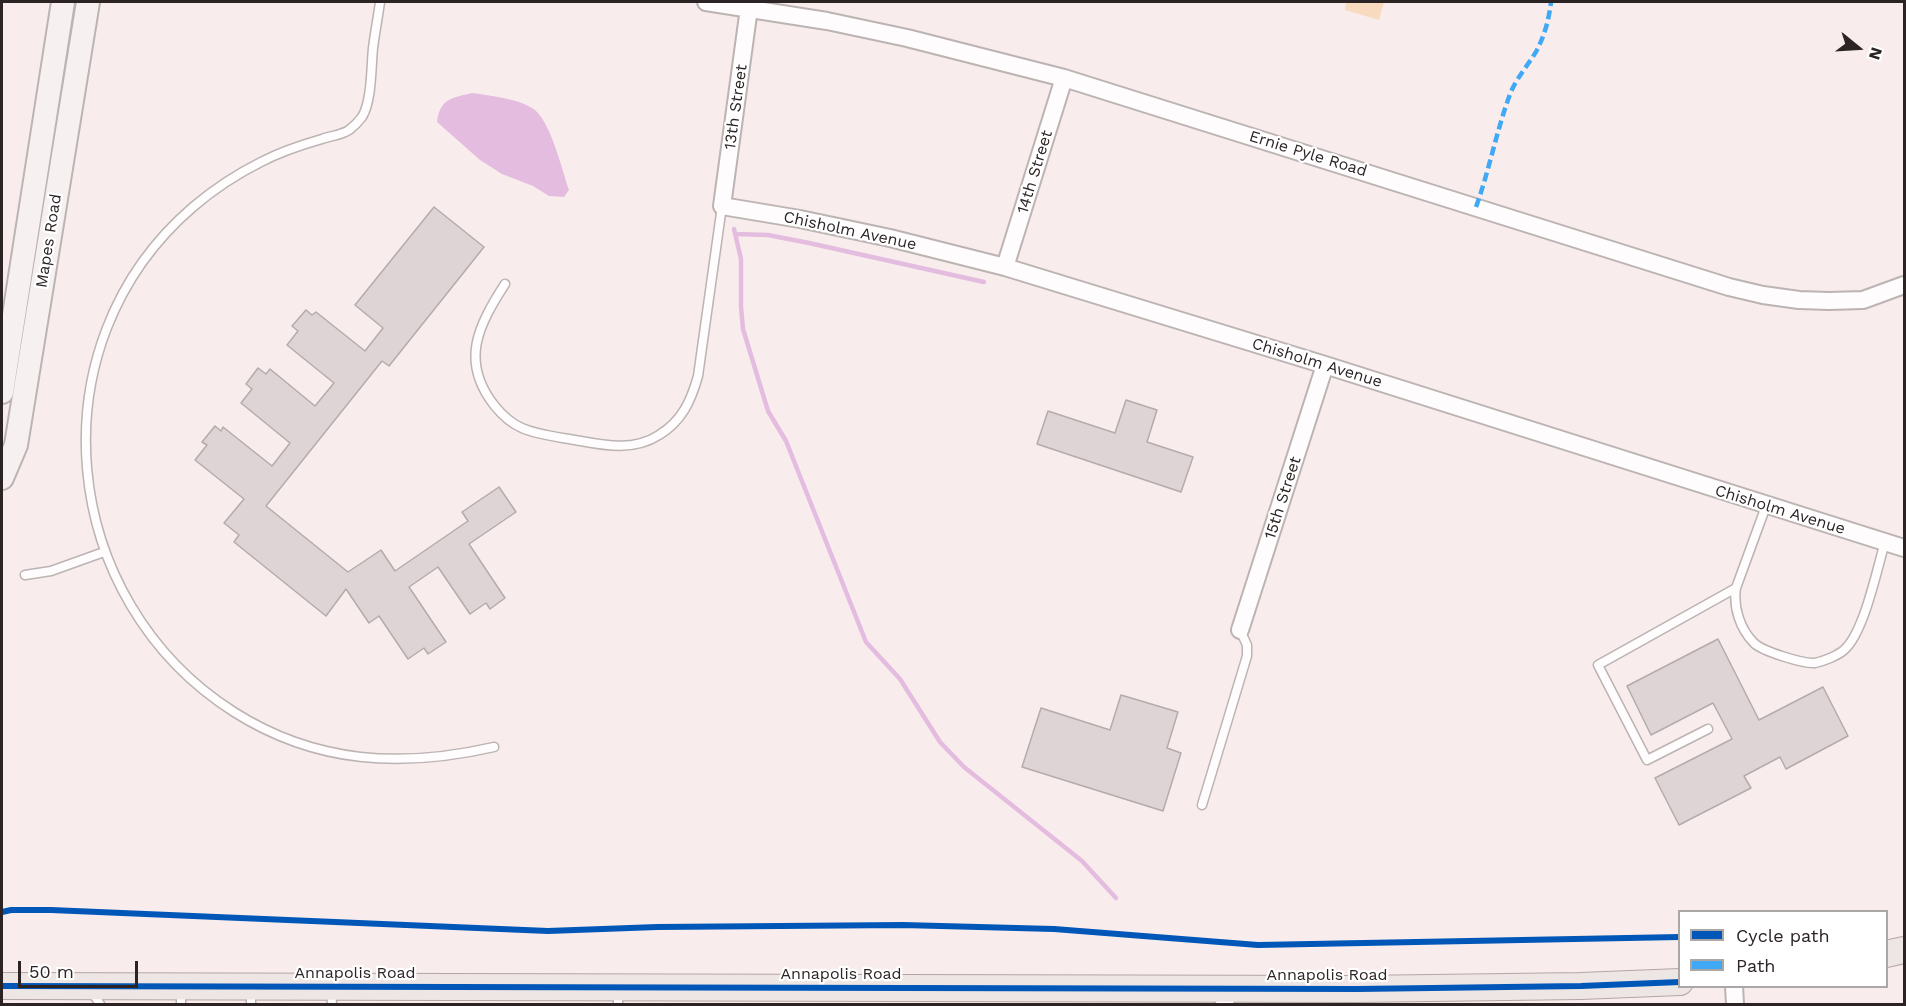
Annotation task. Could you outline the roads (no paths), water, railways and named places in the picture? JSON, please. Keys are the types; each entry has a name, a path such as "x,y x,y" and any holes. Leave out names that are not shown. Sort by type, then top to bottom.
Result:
{"main road":[{"path":"1888,954 1905,950"},
{"name":"Annapolis Road","path":"2,986 94,995 142,991 181,995 526,991 618,995 671,991 765,991 1357,997 1678,982"}],"street":[{"name":"Mapes Road","path":"2,392 63,2"},
{"name":"Mapes Road","path":"2,478 16,445 88,2"},
{"name":"Ernie Pyle Road","path":"706,2 827,21 918,40 1064,78 1718,283 1763,295 1809,300 1863,300 1905,285"},
{"name":"13th Street","path":"722,206 749,8"},
{"name":"14th Street","path":"1005,267 1064,78"},
{"name":"Chisholm Avenue","path":"722,206 800,219 890,238 1005,267 1325,365 1905,548"},
{"name":"15th Street","path":"1240,630 1325,365"},
{"path":"1734,988 1735,1005"}],"lane":[{"path":"380,2 369,88 362,117 348,131 284,151 242,172 217,189 192,208 159,242 125,291 113,316 92,378 86,453 89,488 93,514 104,552 133,610 173,663 213,698 261,727 315,748 365,758 428,759 494,747"},
{"path":"504,284 482,322 476,345 476,367 483,390 499,410 510,422 523,429 546,435 604,445 642,444 673,425 692,399 698,376 722,206"},
{"path":"1766,506 1736,588 1734,600 1736,612 1756,645 1763,649 1816,663 1844,650 1859,628 1885,542"},
{"path":"25,575 51,571 104,552"},
{"path":"1708,729 1647,760 1598,665 1736,588"},
{"path":"1202,805 1247,656 1247,645 1240,630"}],"waterway":[{"path":"734,229 741,259 743,329 768,411 786,441 866,642 900,679 940,742 964,767 1082,861 1116,898"},
{"path":"735,234 768,235 984,282"}]}
